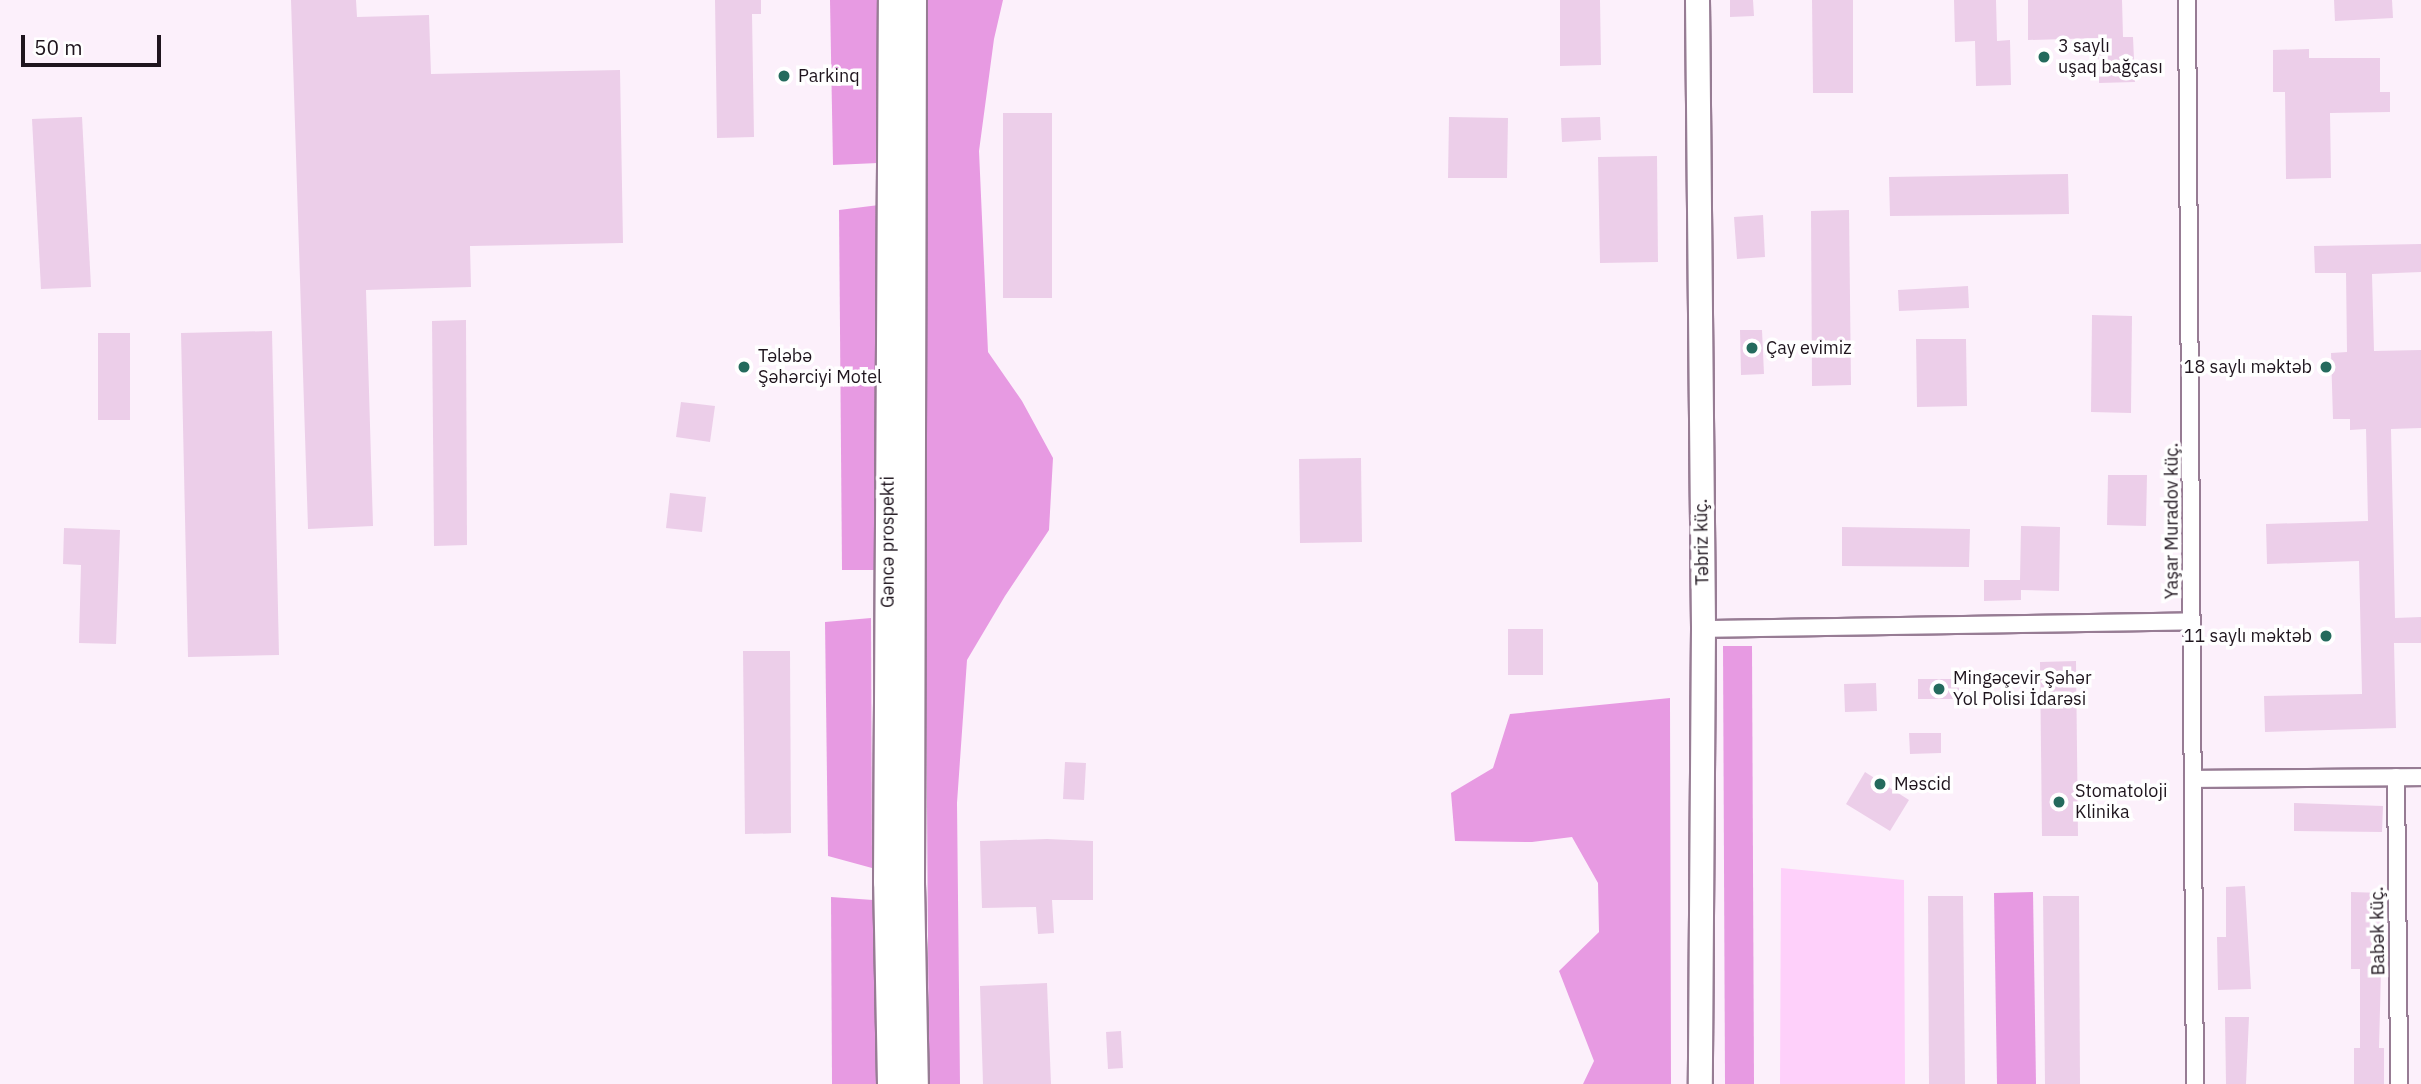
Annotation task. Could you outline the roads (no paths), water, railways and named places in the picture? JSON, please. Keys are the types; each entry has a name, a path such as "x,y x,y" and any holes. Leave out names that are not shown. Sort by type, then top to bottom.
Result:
{"main road":[{"name":"Gəncə prospekti","path":"891,1084 887,855 892,0"},
{"name":"Gəncə prospekti","path":"914,0 911,884 915,1084"},
{"name":"Təbriz küç.","path":"1697,0 1703,629 1700,1084"}],"street":[{"name":"Yaşar Muradov küç.","path":"2187,0 2195,1084"},
{"path":"1703,629 2192,621"},
{"name":"Babək küç.","path":"2396,777 2399,1084"},
{"path":"2193,779 2421,777"}],"place":[{"name":"3 saylı uşaq bağçası","path":"2044,57"},
{"name":"Parkinq","path":"784,76"},
{"name":"Çay evimiz","path":"1752,348"},
{"name":"Tələbə Şəhərciyi Motel","path":"744,367"},
{"name":"18 saylı məktəb","path":"2326,367"},
{"name":"11 saylı məktəb","path":"2326,636"},
{"name":"Mingəçevir Şəhər Yol Polisi İdarəsi","path":"1939,689"},
{"name":"Məscid","path":"1880,784"},
{"name":"Stomatoloji Klinika","path":"2059,802"}]}
